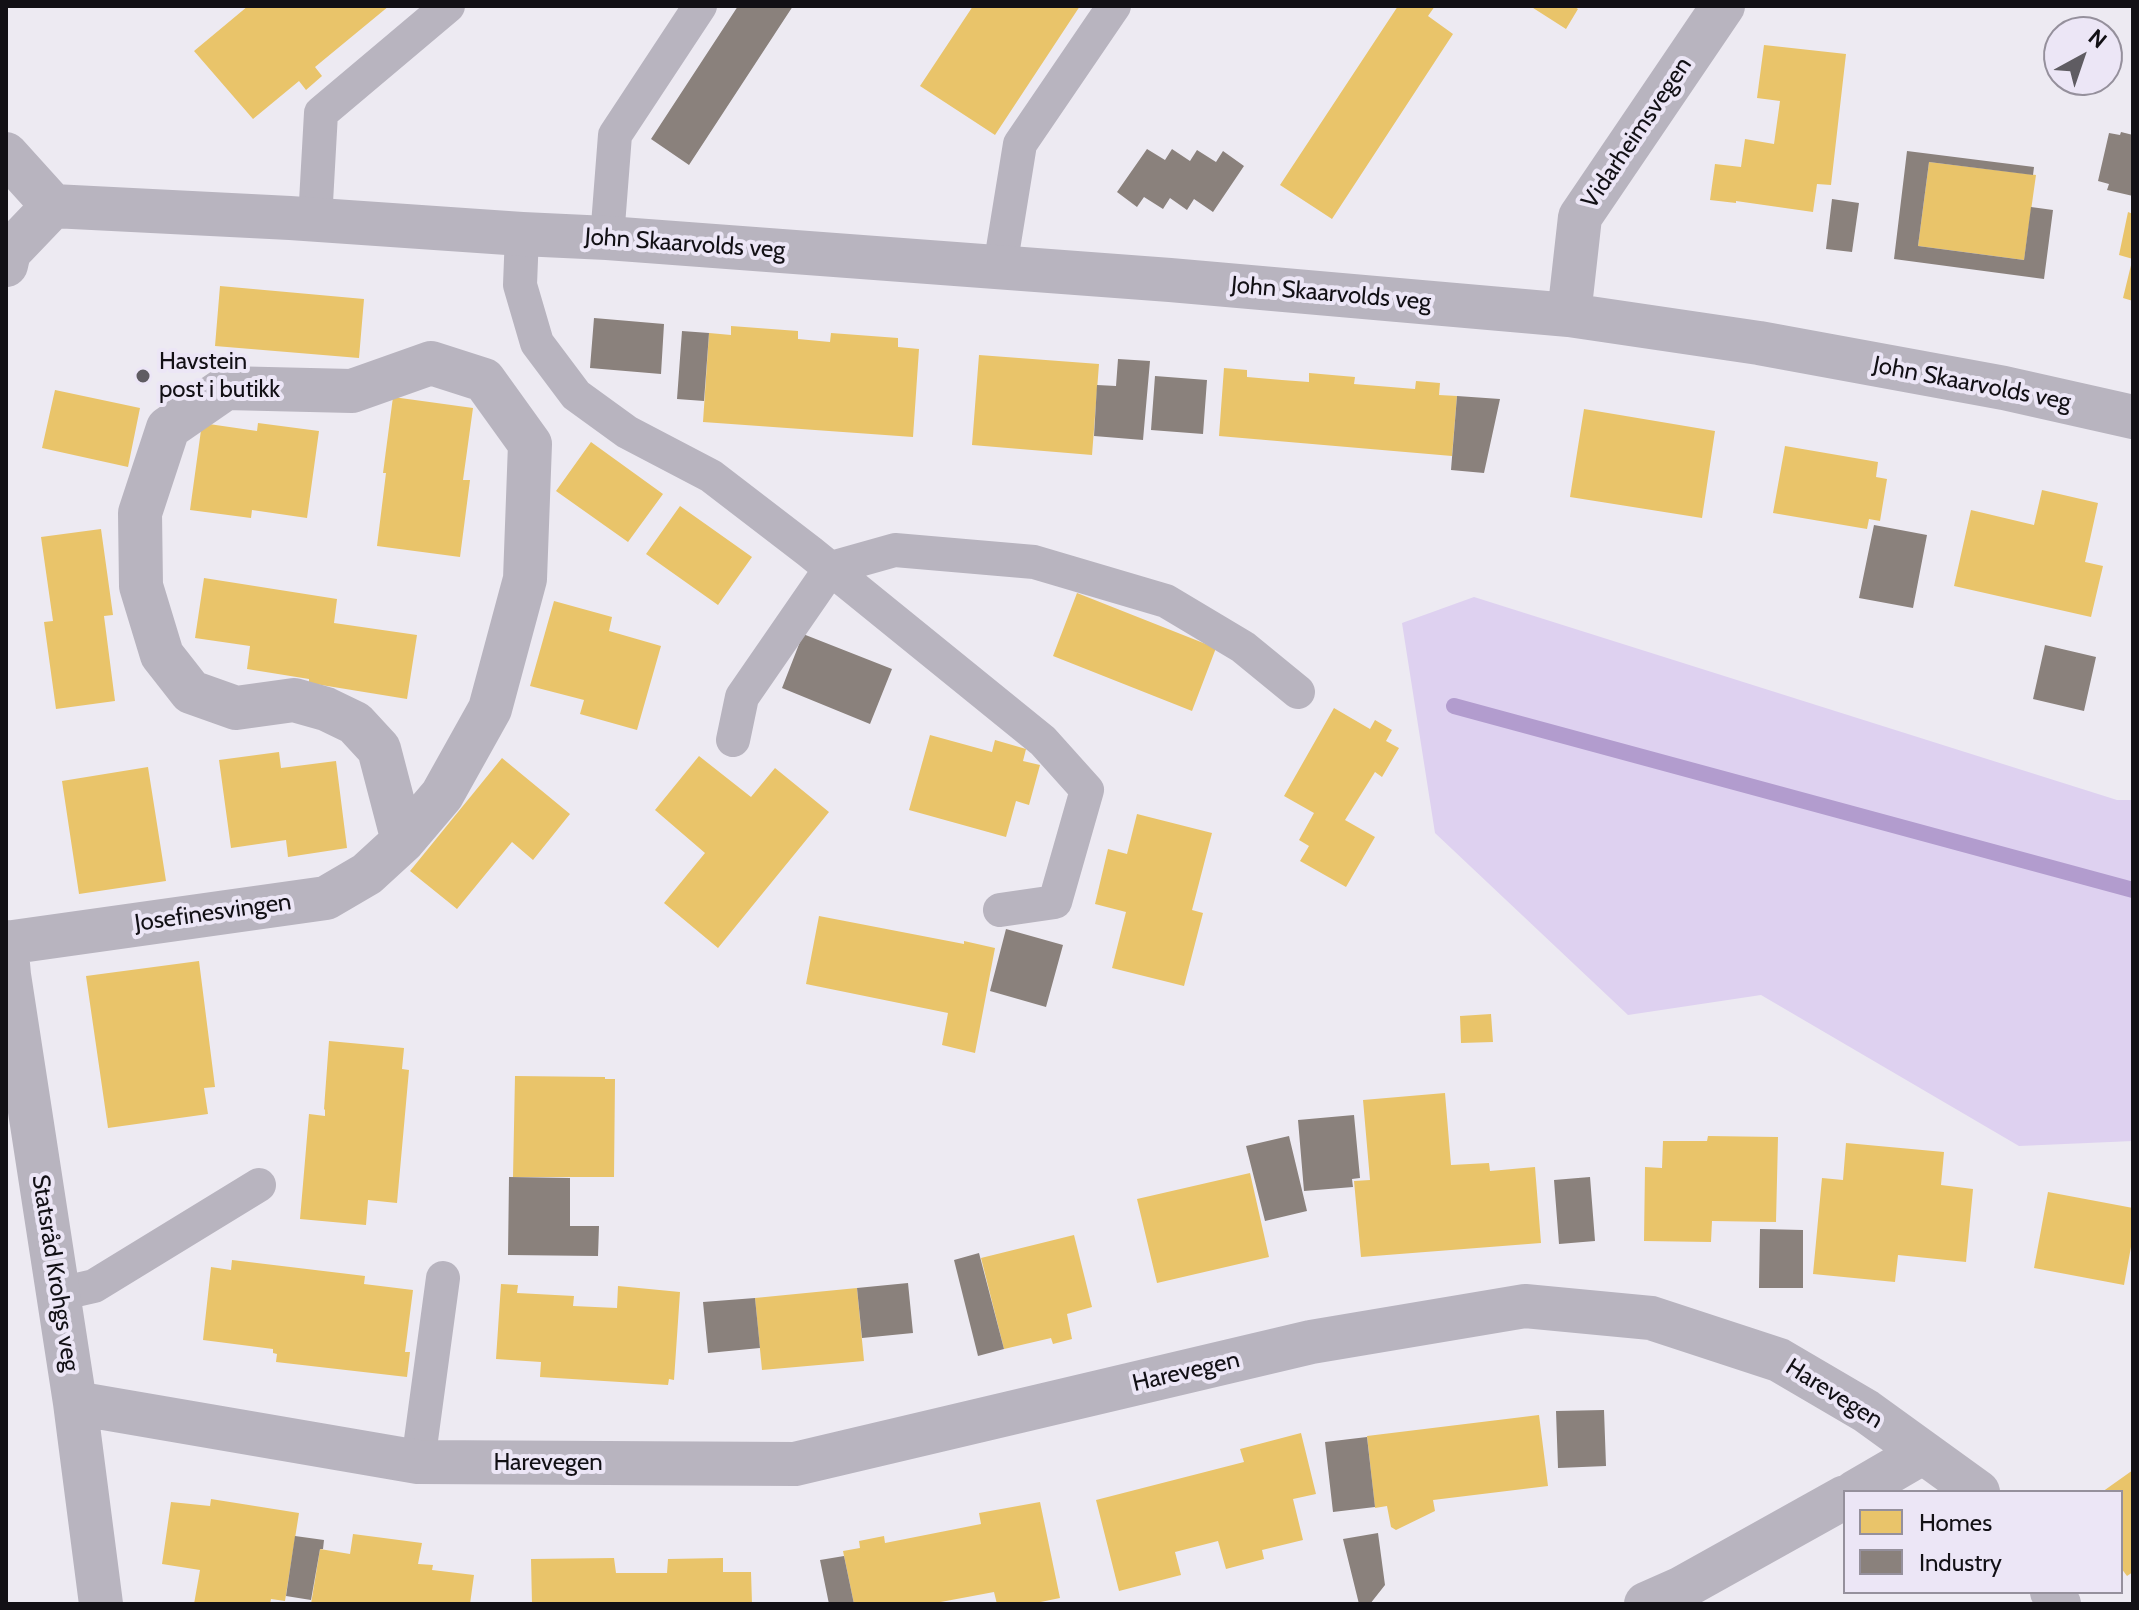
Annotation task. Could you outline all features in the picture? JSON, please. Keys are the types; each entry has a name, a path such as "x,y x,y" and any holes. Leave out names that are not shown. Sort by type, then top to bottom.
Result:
{"street":[{"name":"Vidarheimsvegen","path":"1569,315 1580,217 1723,6"},
{"path":"6,154 53,206 7,255"},
{"name":"John Skaarvolds veg","path":"53,206 607,238 1186,281 1569,315 1759,343 2004,388 2133,417"},
{"name":"Josefinesvingen","path":"6,942 326,898 367,874 403,841 442,795 490,709 525,579 530,444 484,380 431,363 352,391 226,388 168,428 140,513 141,586 162,655 191,692 236,708 294,700 326,709 355,723 379,749 403,841"},
{"name":"Statsråd Krohgs veg","path":"6,942 75,1403 101,1604"},
{"name":"Harevegen","path":"75,1403 418,1462 795,1464 1311,1342 1525,1306 1651,1318 1779,1360 1866,1411 1975,1490"},
{"path":"1858,1490 1922,1453"},
{"path":"1646,1604 1680,1589 1843,1498"}],"lane":[{"path":"315,220 321,113 448,6"},
{"path":"607,238 615,135 700,6"},
{"path":"1000,267 1020,144 1114,6"},
{"path":"522,234 520,285 537,343 576,395 627,432 711,476 831,568 1043,741 1087,790 1055,902 1000,910"},
{"path":"733,740 742,697 831,568 895,550 1034,562 1166,601 1243,647 1298,692"},
{"path":"59,1294 94,1286 259,1185"},
{"path":"418,1462 443,1278"}],"shaded area":[{"path":"1474,597 2117,800 2133,800 2133,1141 2019,1146 1761,995 1628,1015 1435,833 1402,623"}],"building: Homes":[{"path":"248,6 389,6 315,67 322,76 306,90 299,81 253,119 194,51"},
{"path":"973,6 1080,6 995,135 920,86"},
{"path":"1398,6 1435,6 1428,16 1453,34 1332,219 1280,185"},
{"path":"1530,6 1573,6 1578,9 1566,29"},
{"path":"1764,45 1846,54 1831,185 1817,184 1813,212 1710,200 1715,164 1741,167 1745,139 1774,144 1780,101 1757,98"},
{"path":"1929,162 2036,175 2024,260 1918,246"},
{"path":"2128,212 2133,214 2133,259 2119,255"},
{"path":"2133,261 2133,301 2123,298"},
{"path":"220,286 364,299 359,358 215,346"},
{"path":"731,326 798,331 798,339 830,342 831,333 898,338 898,347 919,349 913,437 703,422 709,333 731,335"},
{"path":"979,355 1099,364 1092,455 972,445"},
{"path":"1224,368 1247,370 1247,377 1309,382 1309,373 1355,377 1354,384 1415,389 1416,381 1440,383 1439,395 1457,396 1452,456 1219,436"},
{"path":"55,390 140,408 128,467 42,448"},
{"path":"393,397 473,408 463,480 470,480 460,557 377,546"},
{"path":"1584,409 1715,431 1702,518 1570,497"},
{"path":"202,423 257,431 258,423 319,431 307,518 252,510 251,518 190,510"},
{"path":"591,442 663,494 628,542 556,491"},
{"path":"1785,446 1878,462 1876,477 1887,479 1880,521 1869,519 1867,529 1773,513"},
{"path":"2042,490 2098,503 2085,562 2103,566 2091,617 1954,586 1971,510 2034,525"},
{"path":"680,506 752,557 718,605 646,554"},
{"path":"101,529 113,615 104,616 115,701 56,709 44,622 53,621 41,537"},
{"path":"204,578 337,599 334,623 417,635 407,699 247,669 250,646 195,638"},
{"path":"1077,593 1216,648 1192,711 1053,656"},
{"path":"554,601 612,617 609,631 661,646 637,730 580,714 584,700 530,686"},
{"path":"1334,708 1370,729 1375,720 1392,730 1386,741 1399,748 1382,777 1375,772 1345,820 1375,837 1346,887 1300,861 1309,846 1299,840 1314,813 1284,796"},
{"path":"930,735 992,752 995,740 1026,749 1023,761 1040,765 1029,805 1016,801 1006,837 909,810"},
{"path":"279,752 281,768 336,761 347,848 288,857 286,840 231,848 219,760"},
{"path":"699,756 751,797 775,768 829,812 718,948 664,903 705,853 655,810"},
{"path":"502,758 570,814 533,860 512,842 457,909 410,871"},
{"path":"148,767 166,881 79,894 62,781"},
{"path":"1137,814 1212,833 1192,910 1203,913 1184,986 1112,968 1126,912 1095,904 1108,849 1127,854"},
{"path":"819,916 995,948 975,1053 942,1045 948,1013 806,984"},
{"path":"199,961 215,1087 204,1088 208,1114 108,1128 86,976"},
{"path":"1491,1014 1493,1042 1461,1043 1460,1016"},
{"path":"329,1041 404,1048 402,1069 409,1070 397,1203 368,1200 366,1225 300,1219 309,1114 325,1116"},
{"path":"515,1076 615,1079 614,1177 513,1177"},
{"path":"1445,1093 1451,1165 1489,1163 1490,1171 1535,1167 1541,1243 1361,1257 1354,1181 1370,1180 1363,1100"},
{"path":"1708,1136 1778,1137 1776,1222 1712,1221 1711,1242 1644,1241 1645,1167 1662,1168 1663,1141 1707,1141"},
{"path":"1846,1143 1944,1152 1941,1185 1973,1189 1966,1262 1898,1255 1895,1282 1813,1274 1822,1178 1843,1180"},
{"path":"1250,1173 1269,1257 1157,1283 1137,1199"},
{"path":"2048,1192 2133,1208 2133,1236 2124,1285 2034,1268"},
{"path":"1074,1235 1092,1307 1067,1314 1072,1339 1053,1344 1051,1338 1004,1349 981,1258"},
{"path":"232,1260 365,1276 364,1284 413,1290 405,1352 410,1352 407,1377 276,1362 277,1354 273,1353 273,1349 203,1340 211,1267 231,1270"},
{"path":"501,1284 518,1285 517,1293 574,1296 573,1306 617,1308 618,1286 680,1292 674,1380 669,1379 668,1385 540,1377 541,1362 496,1359"},
{"path":"857,1288 864,1361 762,1370 755,1298"},
{"path":"1539,1415 1548,1486 1433,1500 1435,1511 1396,1530 1391,1527 1387,1506 1375,1508 1367,1436"},
{"path":"1301,1433 1316,1494 1293,1499 1303,1540 1262,1550 1264,1559 1226,1569 1218,1541 1175,1552 1181,1575 1119,1591 1096,1500 1244,1462 1240,1449"},
{"path":"2133,1470 2133,1572 2127,1576 2123,1571 2123,1490 2105,1490"},
{"path":"211,1499 299,1513 285,1601 271,1599 270,1604 194,1604 200,1570 162,1564 171,1502 210,1506"},
{"path":"1040,1502 1060,1598 1031,1604 997,1604 994,1592 930,1604 854,1604 843,1551 860,1548 859,1541 884,1536 885,1543 981,1524 979,1513"},
{"path":"353,1534 422,1543 418,1564 433,1565 432,1570 474,1575 470,1604 311,1604 320,1549 350,1554"},
{"path":"614,1558 616,1573 667,1573 668,1559 723,1558 723,1572 751,1572 752,1604 532,1604 531,1559"}],"building: Industry":[{"path":"738,6 793,6 689,165 651,139"},
{"path":"2121,132 2133,135 2133,196 2107,190 2109,184 2098,181 2109,133 2120,135"},
{"path":"1147,149 1165,160 1172,149 1190,161 1197,150 1216,162 1223,151 1244,166 1213,212 1194,199 1187,210 1170,198 1163,209 1144,197 1137,207 1117,192"},
{"path":"1907,151 2034,167 2033,175 1929,162 1918,246 2024,260 2031,207 2053,210 2044,279 1894,259"},
{"path":"1832,199 1859,203 1852,252 1826,249"},
{"path":"594,318 664,324 661,374 590,368"},
{"path":"682,331 709,333 704,401 677,399"},
{"path":"1118,359 1150,361 1143,440 1094,436 1097,385 1116,386"},
{"path":"1155,376 1207,380 1203,434 1151,430"},
{"path":"1457,396 1500,399 1484,473 1451,470"},
{"path":"1874,525 1927,535 1913,608 1859,598"},
{"path":"803,634 892,669 870,724 782,688"},
{"path":"2045,645 2096,657 2084,711 2033,699"},
{"path":"1006,929 1063,945 1046,1007 990,991"},
{"path":"1354,1115 1360,1178 1352,1179 1353,1187 1304,1191 1298,1120"},
{"path":"1289,1136 1307,1211 1265,1221 1246,1146"},
{"path":"509,1177 570,1178 570,1226 599,1226 598,1256 508,1255"},
{"path":"1590,1177 1595,1241 1559,1244 1554,1180"},
{"path":"1760,1229 1803,1230 1803,1288 1759,1288"},
{"path":"979,1253 1004,1349 978,1356 954,1260"},
{"path":"908,1283 913,1333 862,1338 857,1288"},
{"path":"755,1298 760,1348 708,1353 703,1302"},
{"path":"1604,1410 1606,1466 1558,1468 1556,1411"},
{"path":"1367,1437 1375,1507 1333,1512 1325,1442"},
{"path":"1378,1533 1385,1585 1370,1604 1359,1604 1343,1539"},
{"path":"295,1536 324,1540 311,1600 286,1596"},
{"path":"844,1556 854,1604 829,1604 820,1560"}],"waterway":[{"path":"1454,706 2133,890"}],"place":[{"name":"Havstein post i butikk","path":"143,376"}]}
